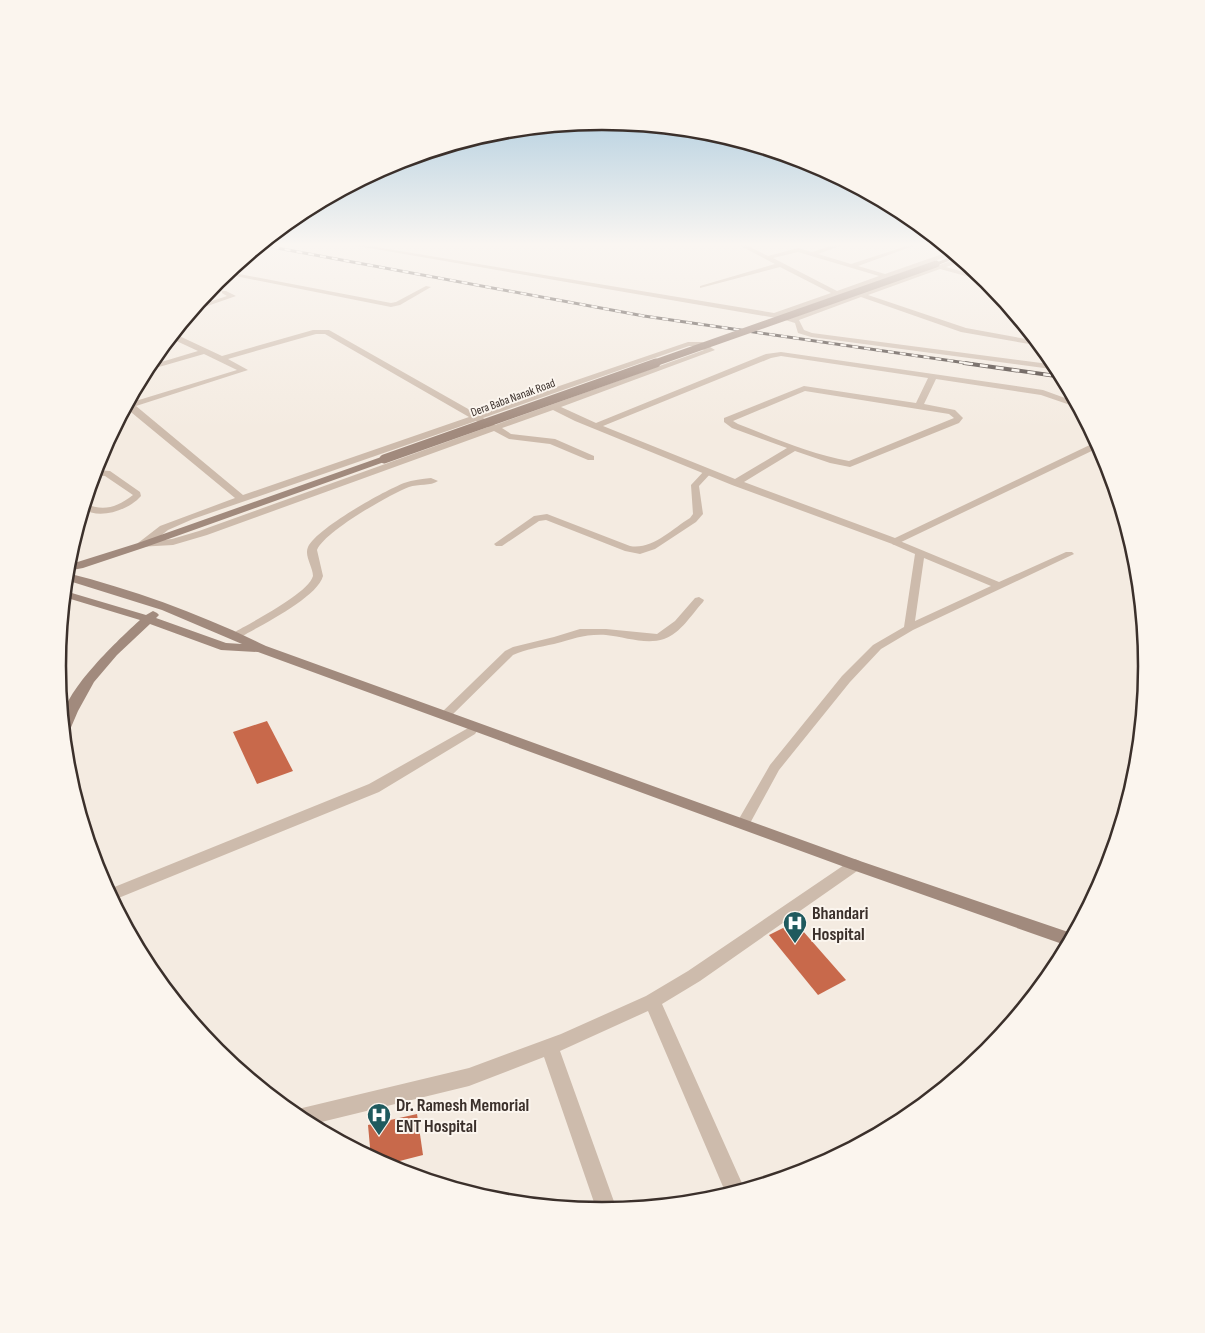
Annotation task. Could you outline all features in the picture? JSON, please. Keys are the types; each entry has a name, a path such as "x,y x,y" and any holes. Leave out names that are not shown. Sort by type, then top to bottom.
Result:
{"main road":[{"name":"Dera Baba Nanak Road","path":"76,566 142,545 818,305"},
{"path":"75,576 164,606 237,635 262,648 855,865 1065,938"},
{"path":"71,596 148,619 225,647 262,648"},
{"path":"69,716 72,707 102,662 164,606"}],"street":[{"path":"715,305 792,320 800,325 801,331 812,335 1046,366"},
{"path":"774,315 803,305"},
{"path":"792,320 831,305"},
{"path":"890,305 964,330 1030,342"},
{"path":"221,359 316,332 326,332 509,436 518,439 552,441 591,458"},
{"path":"135,404 244,370 178,339"},
{"path":"688,344 699,344 711,349 708,352 203,533 173,542 142,545 155,534 174,523 688,344"},
{"path":"160,365 203,352"},
{"path":"596,426 775,354 787,354 1043,393 1069,403"},
{"path":"919,406 933,377"},
{"path":"804,388 952,412 959,418 850,464 833,461 794,448 735,426 726,420 804,388"},
{"path":"554,407 735,483 895,542 1092,448"},
{"path":"132,409 242,499"},
{"path":"735,483 794,448"},
{"path":"117,892 374,788 470,731"},
{"path":"310,1115 469,1077 550,1047 652,1001 694,976 855,865"},
{"path":"652,1001 733,1186"},
{"path":"550,1047 604,1203"}],"lane":[{"path":"498,544 537,518 547,517 628,549 644,550 682,528 698,514 695,485 708,472"},
{"path":"90,510 99,512 129,502 137,496 107,473 103,473"},
{"path":"237,635 302,595 316,582 319,574 311,553 313,546 321,538 382,497 415,482 434,481"},
{"path":"895,542 999,586"},
{"path":"909,628 920,553"},
{"path":"743,824 774,768 846,679 877,647 909,628 1069,554"},
{"path":"445,715 509,653 580,632 606,632 654,638 662,637 670,633 699,600"}],"building":[{"path":"267,721 293,771 257,784 233,732"},
{"path":"795,922 846,980 818,995 769,935"},
{"path":"417,1114 423,1155 397,1162 370,1149 368,1125"}],"railway":[{"path":"586,305 644,316 973,364"},
{"path":"964,363 1052,375"}],"place":[{"name":"Bhandari Hospital","path":"795,944"},
{"name":"Dr. Ramesh Memorial ENT Hospital","path":"379,1136"}]}
